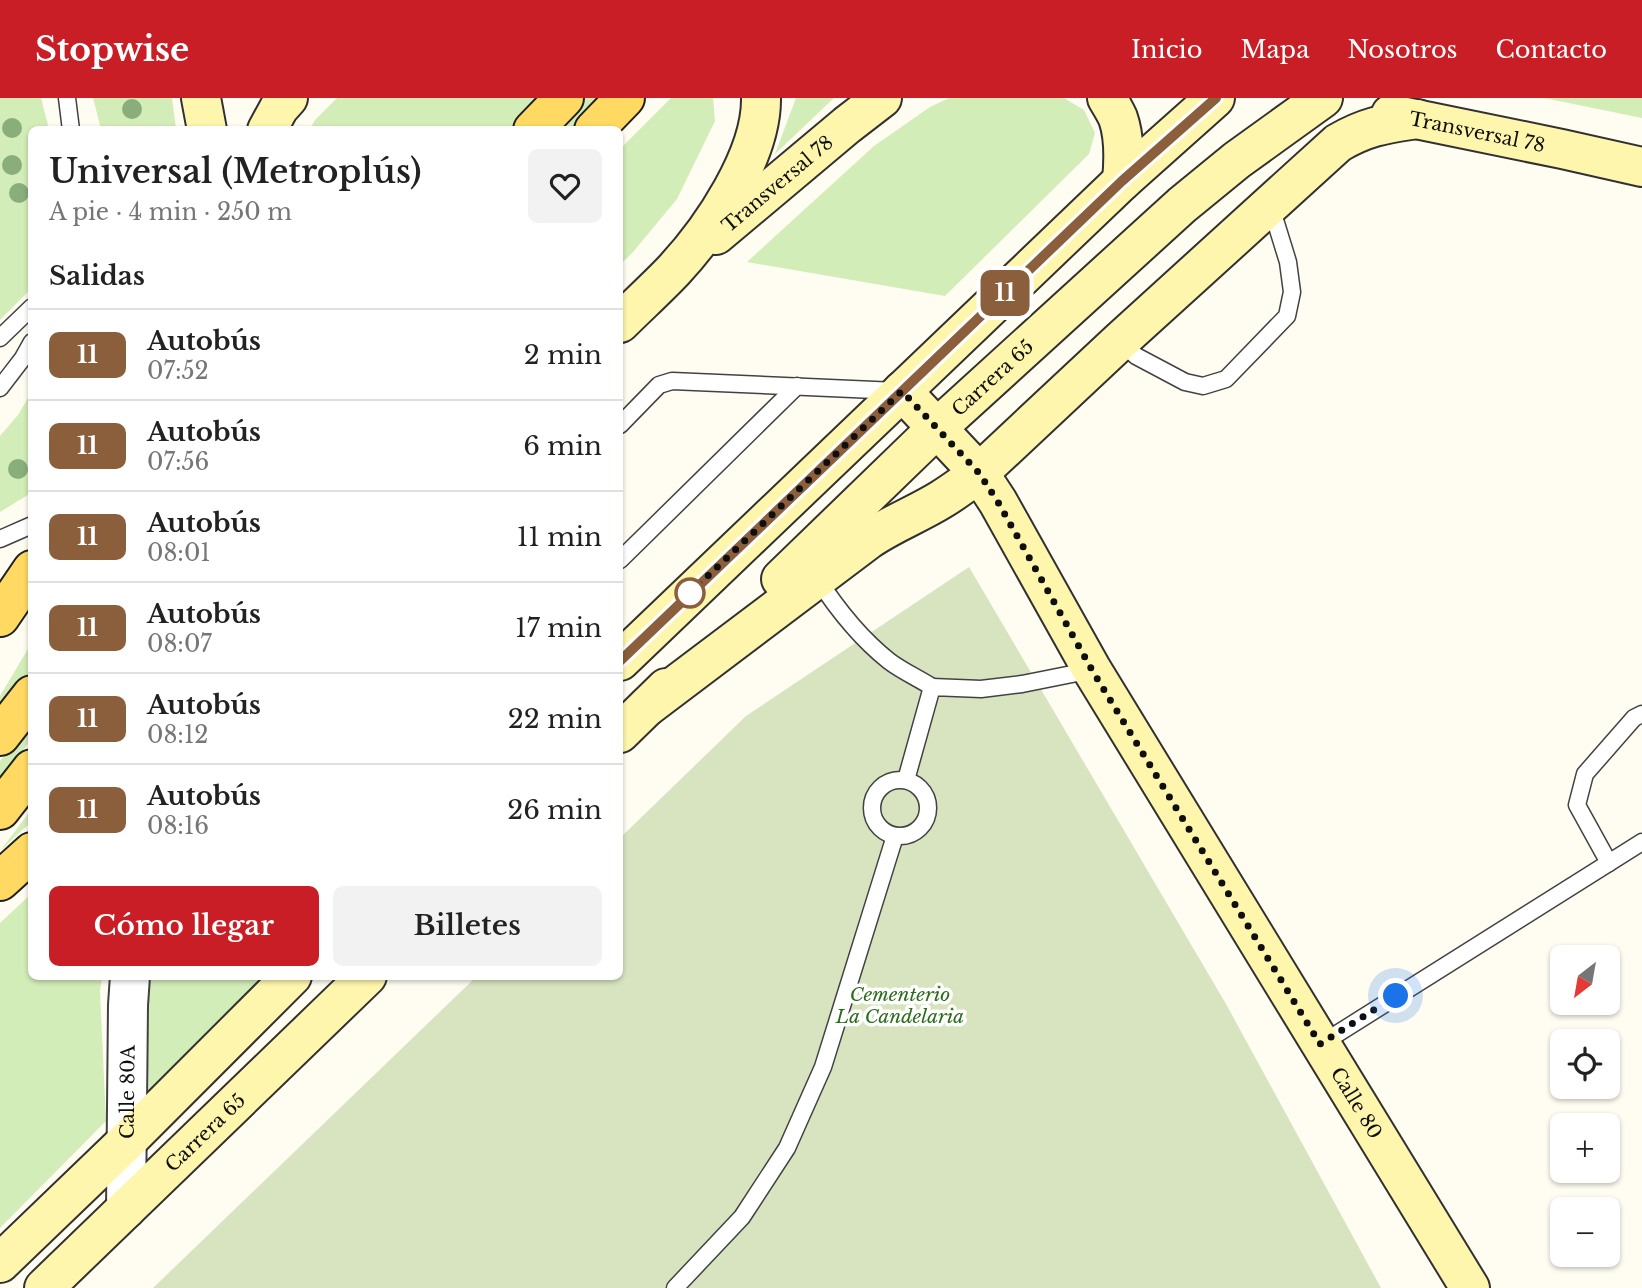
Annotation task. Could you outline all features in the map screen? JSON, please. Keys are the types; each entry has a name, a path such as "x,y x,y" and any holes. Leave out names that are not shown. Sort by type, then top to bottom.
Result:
{"main road":[{"path":"201,98 206,126"},
{"path":"269,126 288,98"},
{"path":"537,126 564,98"},
{"path":"598,126 625,98"},
{"path":"623,320 674,270 712,223 754,145 761,98"},
{"name":"Transversal 78","path":"674,270 846,125 882,98"},
{"path":"1107,98 1118,118 1122,140 1122,181"},
{"path":"623,658 1122,181 1216,98"},
{"name":"Transversal 78","path":"1318,99 1642,167"},
{"name":"Carrera 65","path":"623,730 937,428 1182,205 1318,99"},
{"path":"648,706 876,534 939,501 979,473 1338,143 1356,132 1374,126 1417,119"},
{"path":"1182,205 1183,283"},
{"name":"Calle 80","path":"902,391 979,473 998,502 1092,670 1320,1044 1462,1287"},
{"path":"0,617 28,576"},
{"path":"0,736 28,700"},
{"path":"0,810 28,774"},
{"path":"0,881 28,856"},
{"path":"0,1263 288,980"},
{"name":"Carrera 65","path":"44,1288 363,980"}],"street":[{"path":"754,145 776,98"},
{"name":"Calle 80A","path":"126,1209 130,980"}],"lane":[{"path":"67,98 70,126"},
{"path":"1120,341 1136,356 1185,382 1203,386 1226,379 1287,316 1292,292 1289,262 1268,207"},
{"path":"0,338 28,311"},
{"path":"0,388 28,349"},
{"path":"623,422 659,385 672,381 902,391"},
{"path":"623,557 797,386"},
{"path":"0,539 28,527"},
{"path":"817,578 836,608 872,646 891,663 932,687 981,689 1092,670"},
{"path":"906,780 932,687"},
{"path":"1609,863 1577,804 1586,774 1634,718 1642,714"},
{"path":"895,780 906,780 924,792 928,814 924,824 916,832 895,836 877,824 872,813 873,802 877,792 885,785 895,780"},
{"path":"675,1288 742,1217 787,1149 823,1067 895,836"},
{"path":"1320,1044 1642,842"}],"green space":[{"path":"0,98 41,98 48,126 28,126 28,292 0,320"},
{"path":"93,98 172,98 176,126 100,126"},
{"path":"337,98 545,98 517,126 311,126"},
{"path":"585,98 604,98 575,126 557,126"},
{"path":"671,98 713,98 715,121 677,199 623,262 623,146"},
{"path":"796,98 834,98 775,154"},
{"path":"949,98 1064,98 1084,110 1095,133 1089,154 945,296 747,262 874,146 930,107"},
{"path":"1544,98 1642,98 1642,118"},
{"path":"28,398 28,495 0,512 0,436"},
{"name":"Cementerio La Candelaria","path":"969,567 1226,1004 1381,1288 153,1288 473,980 623,980 623,835 746,716"},
{"path":"28,649 28,674 0,712 0,696"},
{"path":"28,723 28,743 0,783 0,761"},
{"path":"28,814 28,825 0,851"},
{"path":"28,897 28,980 102,980 106,1121 0,1228 0,923"},
{"path":"149,980 260,980 149,1096"}],"bus line":[{"name":"11","path":"623,658 1122,181 1216,98"}],"route":[{"path":"690,593 902,391 979,473 998,502 1092,670 1320,1044 1396,996"}]}
